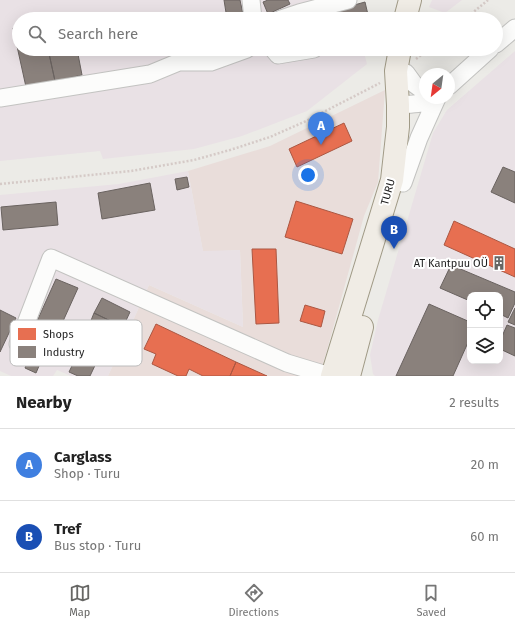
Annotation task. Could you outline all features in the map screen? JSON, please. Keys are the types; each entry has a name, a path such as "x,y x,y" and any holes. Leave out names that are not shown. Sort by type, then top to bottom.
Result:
{"main road":[{"path":"407,12 410,0"},
{"name":"TURU","path":"349,376 403,183 411,100 403,71"},
{"name":"TURU","path":"331,376 392,180 397,141 411,100"}],"street":[{"path":"251,0 252,12"},
{"path":"299,12 348,0"},
{"path":"503,38 515,28"},
{"path":"0,98 150,74 179,62 211,62 227,56"},
{"path":"455,81 482,56"},
{"path":"403,183 419,138 433,104"},
{"path":"27,320 51,258 287,363 331,376"}],"path":[{"path":"473,12 488,0"},
{"path":"0,184 131,171 194,160 230,150 270,137 304,122 403,71 421,56"}],"shaded area":[{"path":"0,0 350,0 353,12 12,12 12,56 365,56 367,64 307,111 242,136 194,149 103,159 100,151 0,161"},
{"path":"432,0 462,0 446,12 429,7"},
{"path":"515,51 515,376 375,376 373,374 370,355 378,320 433,133 447,110"},
{"path":"385,90 378,182 364,216 319,376 108,376 113,366 142,366 142,320 133,320 149,285 243,327 240,250 203,252 188,171 270,146"},
{"path":"188,171 203,251 240,250 243,327 149,285 133,320 10,320 10,366 113,366 108,376 71,376 57,370 53,376 11,376 0,371 0,195 119,184"}],"building: Shops":[{"path":"344,123 352,141 297,167 289,149"},
{"path":"296,201 353,219 342,254 285,237"},
{"name":"AT Kantpuu OÜ","path":"454,221 515,249 515,277 444,245"},
{"path":"252,249 276,249 279,323 256,324"},
{"path":"305,305 325,311 321,327 300,321"},
{"path":"156,324 236,362 230,376 203,376 189,369 186,376 178,376 152,364 156,354 144,349"},
{"path":"236,362 267,376 230,376"}],"building: Industry":[{"path":"224,0 240,0 243,12 226,12"},
{"path":"268,0 288,0 290,4 272,12 267,12 263,2"},
{"path":"365,2 367,12 341,12 340,9"},
{"path":"19,56 50,56 55,81 26,87"},
{"path":"50,56 78,56 82,75 55,81"},
{"path":"503,167 515,172 515,203 491,192"},
{"path":"187,177 189,187 177,190 175,179"},
{"path":"150,183 155,210 102,219 98,193"},
{"path":"56,202 58,225 3,230 1,207"},
{"path":"451,265 515,292 515,303 508,318 503,316 503,292 467,292 467,300 440,288"},
{"path":"56,279 78,288 64,320 38,320"},
{"path":"102,298 130,312 126,320 108,320 94,313"},
{"path":"429,304 467,321 467,345 453,376 396,376"},
{"path":"515,308 515,325 508,322"},
{"path":"0,310 16,318 15,320 10,320 10,331 0,352"},
{"path":"94,313 109,320 91,320"},
{"path":"507,325 515,328 515,356 503,350 503,334"},
{"path":"26,366 39,366 36,373 25,368"},
{"path":"72,366 95,366 90,376 78,376 69,372"}],"place":[{"name":"Carglass","path":"321,145"},
{"name":"Tref","path":"394,249"},
{"name":"AT Kantpuu OÜ","path":"499,263"}]}
